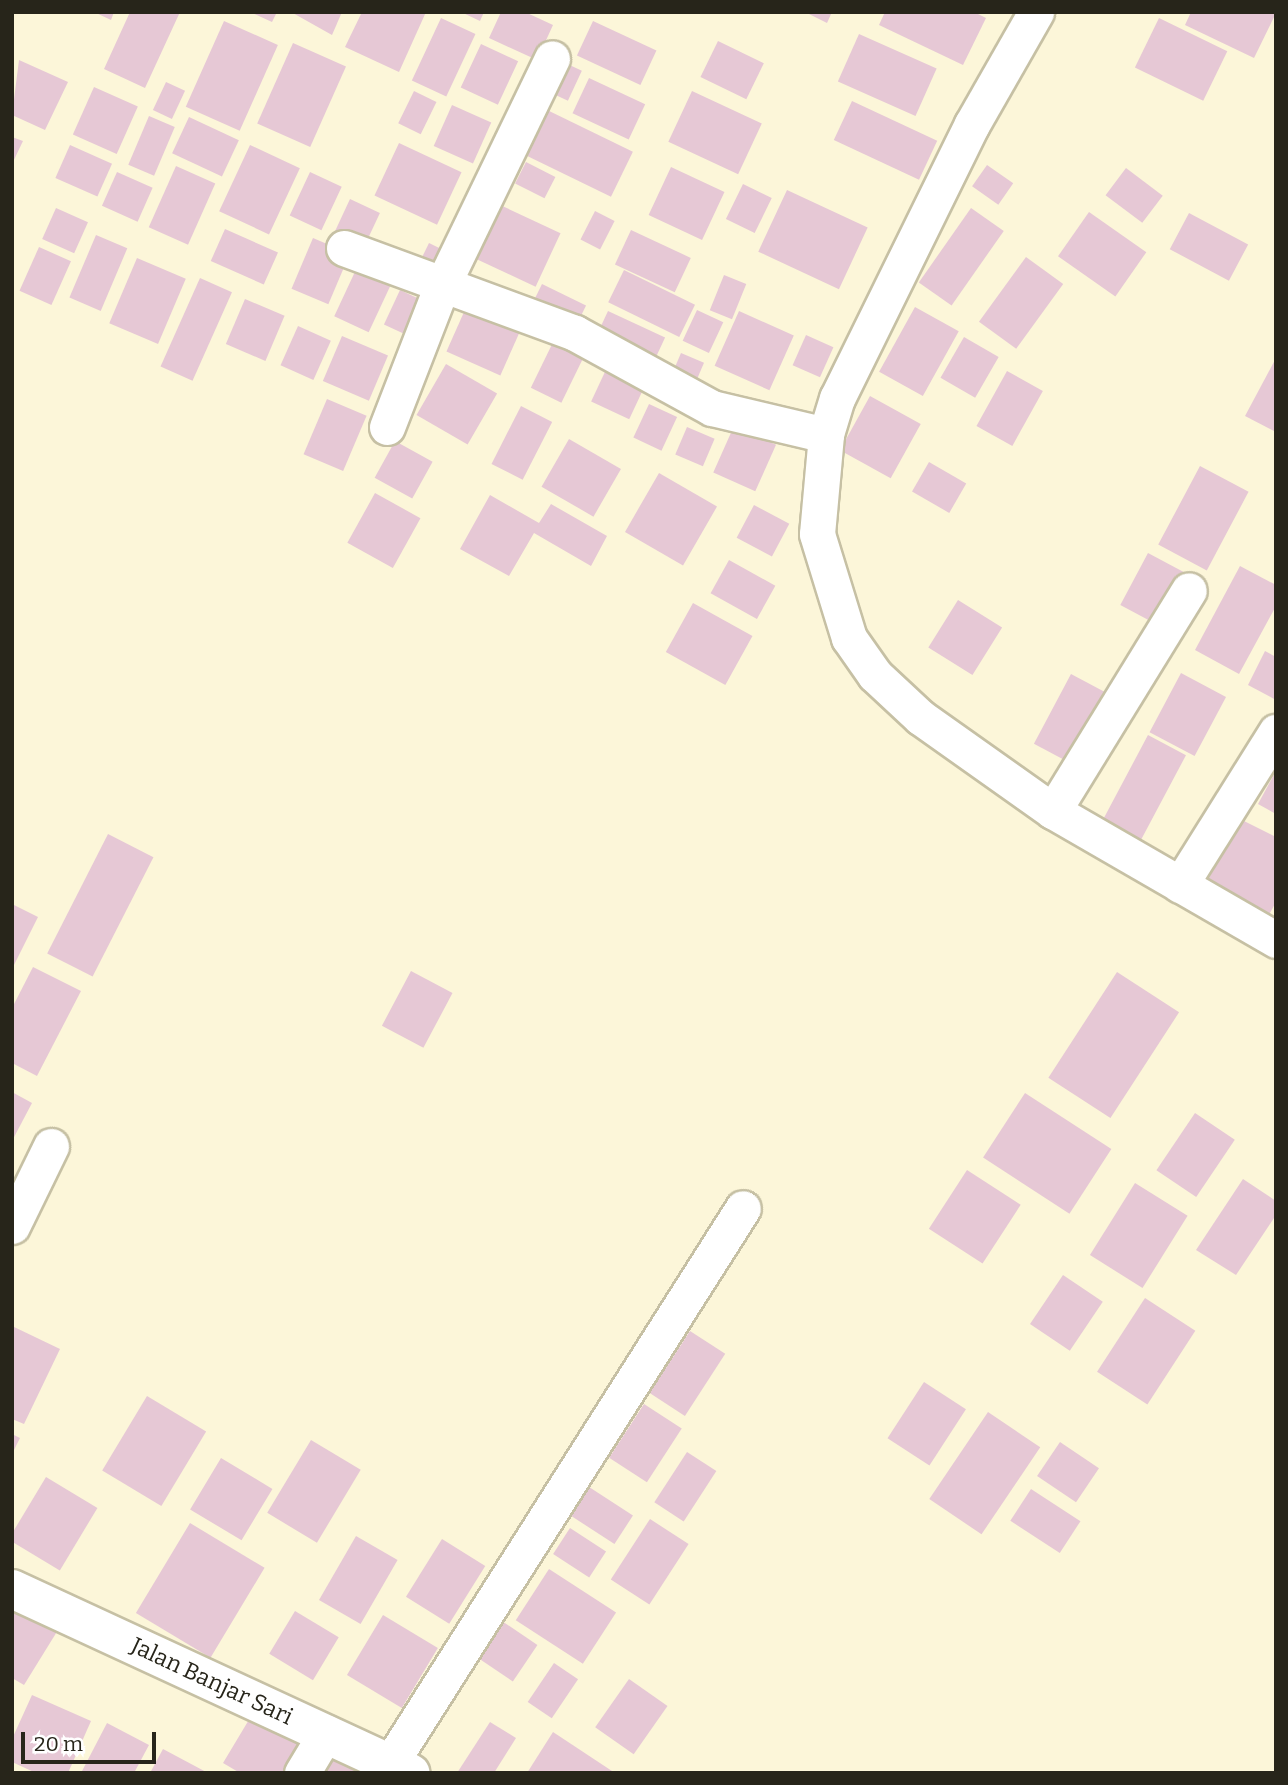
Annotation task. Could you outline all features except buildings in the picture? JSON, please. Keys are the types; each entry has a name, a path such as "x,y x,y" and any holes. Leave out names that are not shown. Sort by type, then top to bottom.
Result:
{"street":[{"path":"1036,12 972,124 863,342 826,435 817,534 849,638 875,674 920,716 1053,811 1276,940"},
{"path":"387,426 441,288 552,58"},
{"path":"344,248 441,288 575,334 712,408 826,435"},
{"path":"1053,811 1189,590"},
{"path":"1181,885 1276,732"},
{"path":"12,1226 51,1146"},
{"path":"401,1768 743,1208"},
{"name":"Jalan Banjar Sari","path":"12,1589 401,1768"},
{"path":"302,1773 326,1733"}]}
